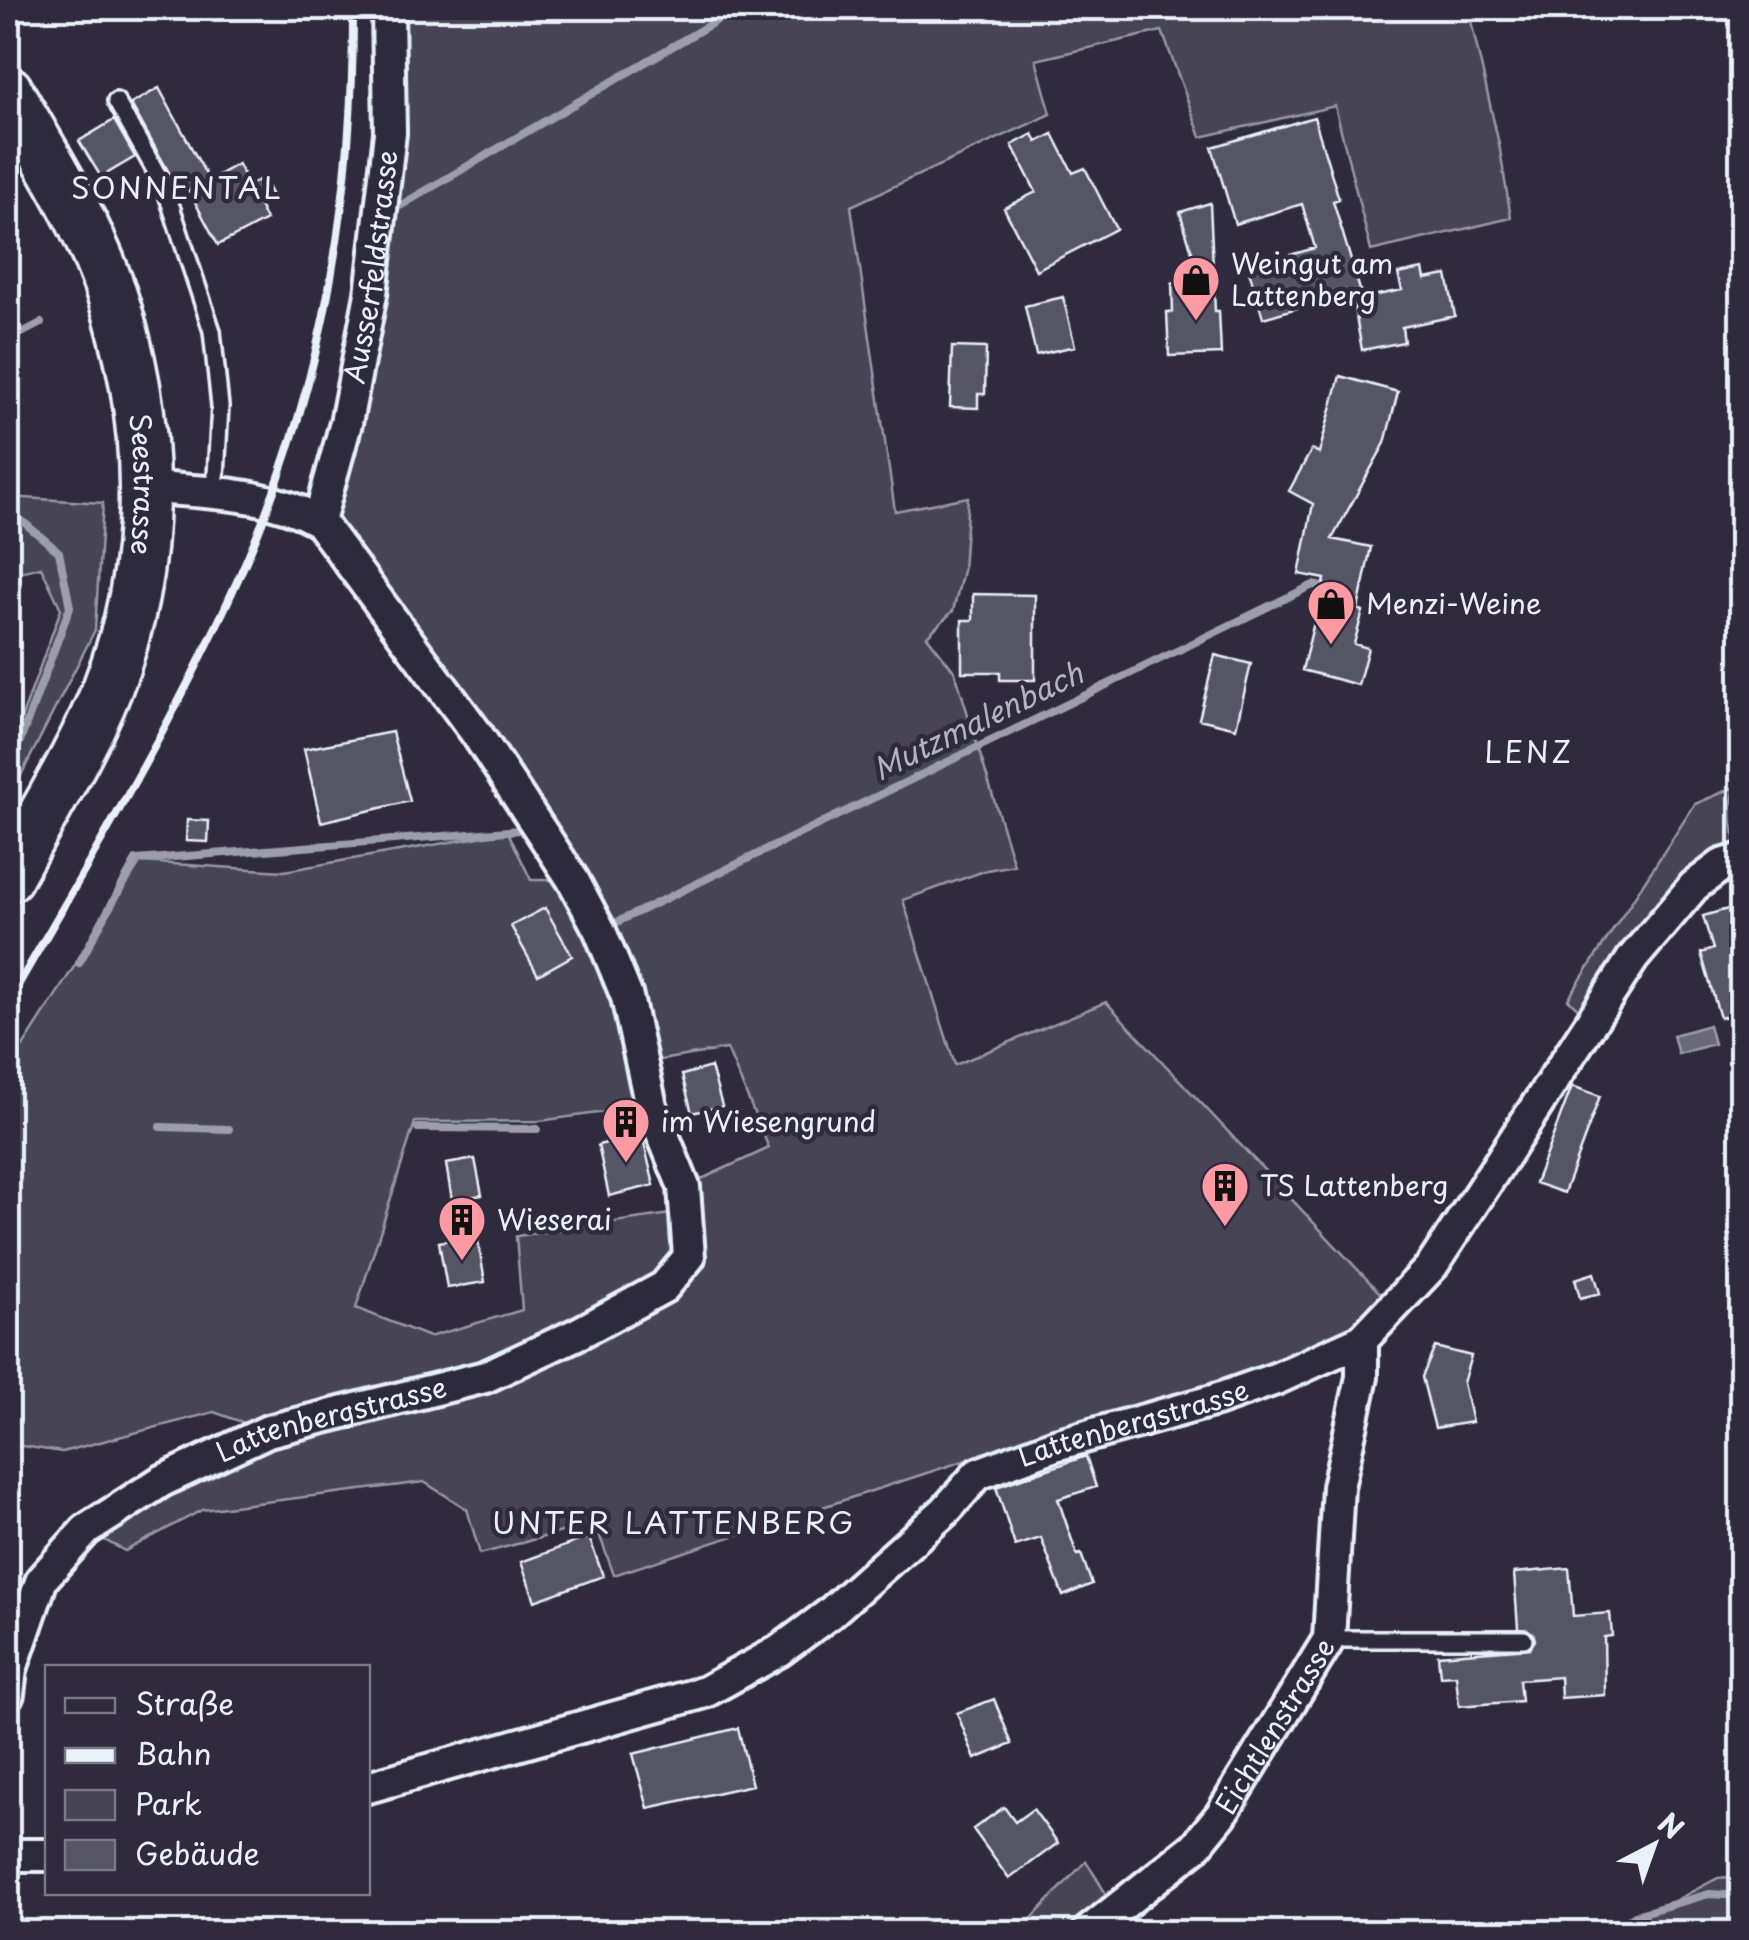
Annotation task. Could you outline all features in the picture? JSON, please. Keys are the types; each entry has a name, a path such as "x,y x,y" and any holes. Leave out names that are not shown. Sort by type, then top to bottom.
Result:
{"main road":[{"name":"Seestrasse","path":"8,90 71,202 109,284 142,422 145,487 134,606 106,690 8,877"}],"street":[{"name":"Ausserfeldstrasse","path":"319,521 346,422 371,294 390,133 388,8"},
{"path":"145,487 215,493 292,506 319,521"},
{"name":"Lattenbergstrasse","path":"8,1694 10,1669 42,1580 86,1530 162,1481 268,1432 485,1378 579,1334 664,1287 689,1257 684,1186 651,1106 627,997 600,931 573,880 476,734 319,521"},
{"name":"Lattenbergstrasse","path":"370,1786 704,1692 779,1650 829,1614 944,1511 978,1474 1056,1445 1216,1400 1278,1378 1362,1340 1432,1266 1633,958 1694,886 1722,865 1742,858"},
{"name":"Eichtlenstrasse","path":"1088,1932 1195,1847 1221,1816 1329,1640 1338,1486 1362,1377 1362,1340"},
{"path":"8,1854 45,1854"}],"lane":[{"path":"116,101 165,188 212,332 220,406 215,493"},
{"path":"1329,1640 1524,1639"}],"green space":[{"path":"388,8 1468,8 1499,144 1511,218 1371,251 1335,106 1201,137 1162,31 1036,60 1051,114 851,206 895,511 968,497 963,571 953,611 927,636 955,672 1014,865 987,870 903,900 955,1065 1106,1002 1394,1308 1247,1374 1074,1425 614,1575 595,1523 480,1554 467,1509 424,1482 202,1510 125,1551 86,1530 267,1431 214,1412 62,1452 8,1444 8,1070 141,862 284,871 508,832 531,880 571,880 319,521 346,422","holes":["727,1049 769,1148 684,1187 685,1212 516,1236 522,1310 429,1337 356,1308 415,1122 539,1121 651,1106 642,1063"]},
{"path":"8,497 103,503 95,630 8,801 8,755 61,609 41,567 8,575"},
{"path":"1735,787 1731,818 1741,848 1722,865 1590,1020 1568,999 1695,804"},
{"path":"1086,1861 1117,1912 1088,1932 1019,1932"},
{"path":"1741,1876 1741,1932 1615,1932 1718,1878"}],"water":[{"path":"1709,1025 1714,1044 1678,1054 1673,1035"}],"building":[{"path":"159,88 209,180 238,164 249,185 263,178 272,196 258,203 266,220 218,245 180,174 172,178 131,104"},
{"path":"1314,117 1339,199 1333,201 1360,290 1263,318 1248,267 1315,248 1302,204 1235,224 1212,147"},
{"path":"114,120 135,157 101,177 79,141"},
{"path":"1033,134 1037,142 1053,134 1073,173 1085,168 1116,229 1036,270 1004,208 1036,192 1012,145"},
{"path":"1210,203 1221,354 1169,356 1167,312 1173,312 1172,283 1201,282 1180,212"},
{"path":"1423,269 1425,279 1447,275 1455,316 1402,327 1404,342 1362,350 1353,300 1402,290 1398,274"},
{"path":"1063,297 1075,346 1036,355 1025,306"},
{"path":"952,347 986,348 985,394 978,394 978,408 950,407"},
{"path":"1340,376 1398,392 1385,443 1332,539 1371,547 1358,609 1363,611 1354,644 1368,648 1358,685 1302,670 1325,579 1299,574 1313,504 1289,491 1312,449 1319,453"},
{"path":"973,594 1035,595 1035,680 1000,680 1000,672 962,672 962,620 973,620"},
{"path":"1215,655 1251,664 1236,728 1199,719"},
{"path":"392,732 410,801 321,822 304,749"},
{"path":"187,820 209,821 208,842 186,841"},
{"path":"1742,905 1742,1012 1720,1018 1701,953 1713,949 1703,916"},
{"path":"545,908 572,956 538,975 511,926"},
{"path":"711,1067 722,1106 692,1113 682,1075"},
{"path":"1572,1086 1600,1096 1564,1193 1535,1183"},
{"name":"im Wiesengrund","path":"642,1135 654,1185 609,1196 598,1145"},
{"path":"475,1159 482,1195 452,1200 446,1164"},
{"name":"Wieserai","path":"477,1235 485,1282 447,1288 439,1242"},
{"path":"1594,1273 1600,1293 1580,1298 1575,1279"},
{"path":"1435,1347 1471,1356 1463,1383 1472,1422 1435,1428 1422,1377"},
{"path":"1086,1456 1096,1487 1058,1499 1077,1555 1081,1554 1092,1584 1063,1596 1041,1538 1015,1546 996,1487"},
{"path":"589,1537 603,1576 535,1601 521,1562"},
{"path":"1569,1568 1573,1616 1610,1613 1612,1636 1604,1637 1605,1695 1561,1698 1560,1677 1519,1680 1521,1701 1459,1706 1456,1675 1440,1676 1438,1655 1530,1648 1535,1640 1533,1633 1518,1628 1514,1573"},
{"path":"994,1699 1012,1744 975,1759 957,1713"},
{"path":"738,1728 752,1785 648,1808 633,1754"},
{"path":"1004,1807 1015,1822 1033,1809 1058,1843 1009,1879 973,1829"}],"waterway":[{"path":"398,207 738,8"},
{"path":"8,340 41,323"},
{"path":"8,509 59,552 70,607 8,773"},
{"name":"Mutzmalenbach","path":"611,925 1313,585 1331,589"},
{"name":"Mutzmalenbach","path":"79,963 136,860 521,830"},
{"path":"160,1127 229,1129"},
{"path":"418,1128 537,1129"},
{"path":"1612,1932 1635,1915 1709,1894 1742,1896"}],"railway":[{"path":"8,1003 140,773 202,655 231,596 281,472 318,342 331,276 348,143 353,8"}],"place":[{"name":"Weingut am Lattenberg","path":"1196,322"},
{"name":"Menzi-Weine","path":"1331,646"},
{"name":"im Wiesengrund","path":"626,1164"},
{"name":"TS Lattenberg","path":"1225,1228"},
{"name":"Wieserai","path":"462,1262"}],"district":[{"name":"SONNENTAL","path":"177,189"},
{"name":"LENZ","path":"1529,753"},
{"name":"UNTER LATTENBERG","path":"674,1524"}]}
